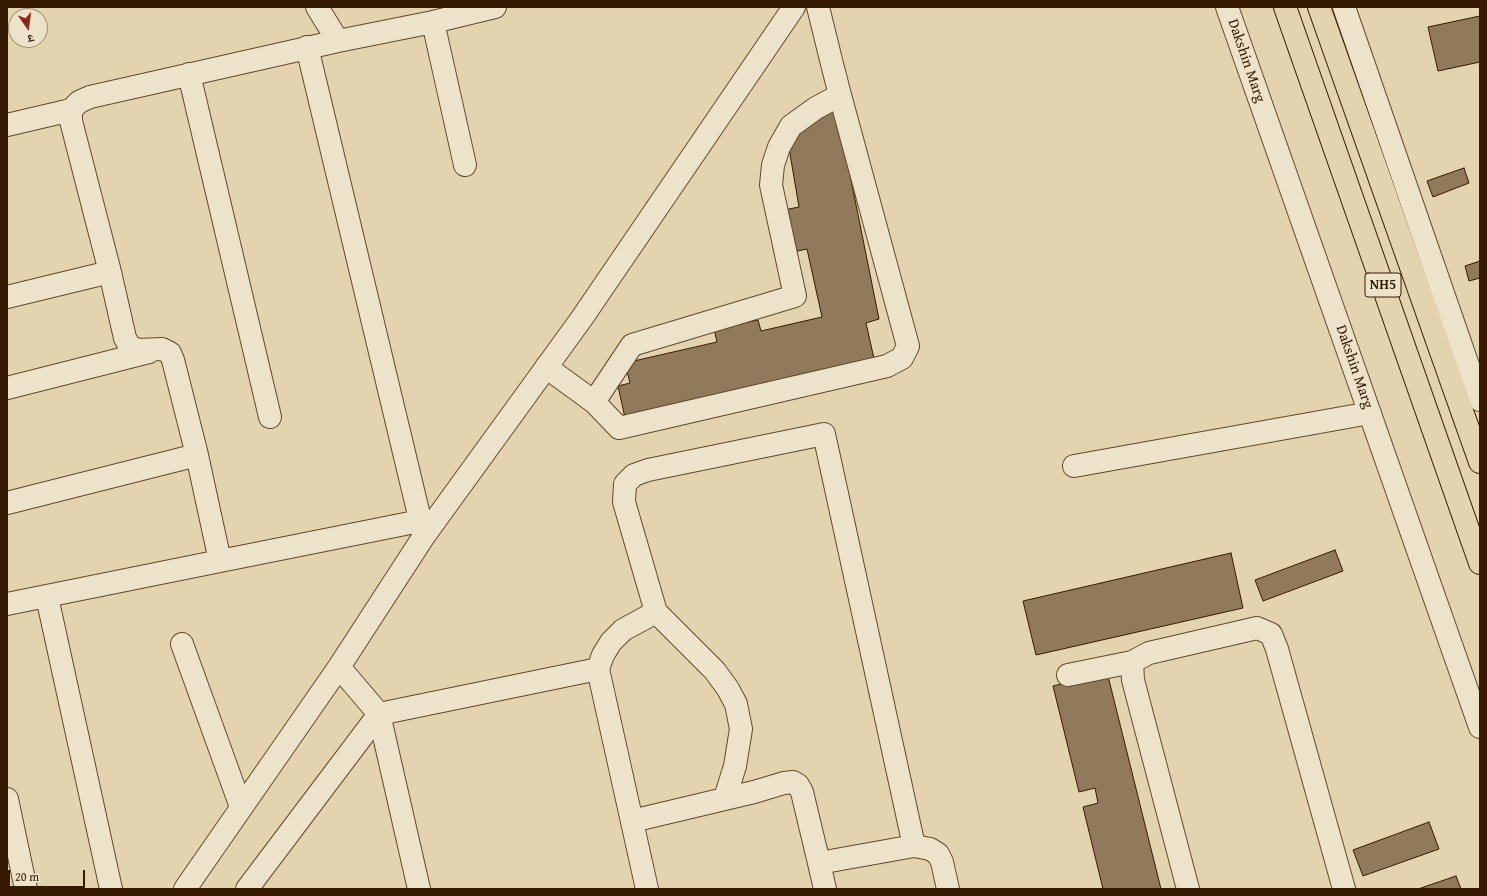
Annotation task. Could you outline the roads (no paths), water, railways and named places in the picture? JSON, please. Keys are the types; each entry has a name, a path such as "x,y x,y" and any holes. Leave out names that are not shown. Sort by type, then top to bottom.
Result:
{"highway":[{"name":"NH5","path":"1285,7 1480,563"},
{"name":"NH5","path":"1319,7 1480,462"}],"street":[{"path":"317,7 338,40"},
{"path":"7,125 71,110 79,102 90,97 338,40 433,22 495,7"},
{"path":"185,889 339,667 422,528 582,318 794,7"},
{"path":"546,367 594,402 620,428 868,371 888,366 902,358 908,346 840,95 818,7"},
{"name":"Dakshin Marg","path":"1227,7 1480,727"},
{"path":"1344,7 1480,400"},
{"path":"433,22 465,165"},
{"path":"307,47 422,528"},
{"path":"189,74 270,417"},
{"path":"594,402 632,345 795,296 771,186 773,165 779,147 791,126 816,108 840,95"},
{"path":"71,110 71,121 110,272 125,338 130,347 139,350 162,349 170,353 173,360 197,455 220,561"},
{"path":"7,297 110,272"},
{"path":"7,388 162,349"},
{"path":"1074,466 1370,413"},
{"path":"725,798 735,766 741,729 736,704 728,688 715,671 656,612 624,502 625,484 634,475 648,470 824,434 914,846"},
{"path":"7,503 197,455"},
{"path":"7,604 220,561 422,528"},
{"path":"47,596 111,889"},
{"path":"647,889 598,669 603,655 611,642 623,630 656,612"},
{"path":"1068,675 1132,662 1149,653 1240,630 1257,628 1271,634 1277,649 1344,889"},
{"path":"182,644 241,807"},
{"path":"1132,662 1133,680 1188,889"},
{"path":"339,667 378,714 419,889"},
{"path":"247,889 378,714 598,669"},
{"path":"632,821 793,782 798,785 802,792 825,889"},
{"path":"7,799 26,889"},
{"path":"819,863 914,846 930,848 938,854 942,862 948,889"}]}
